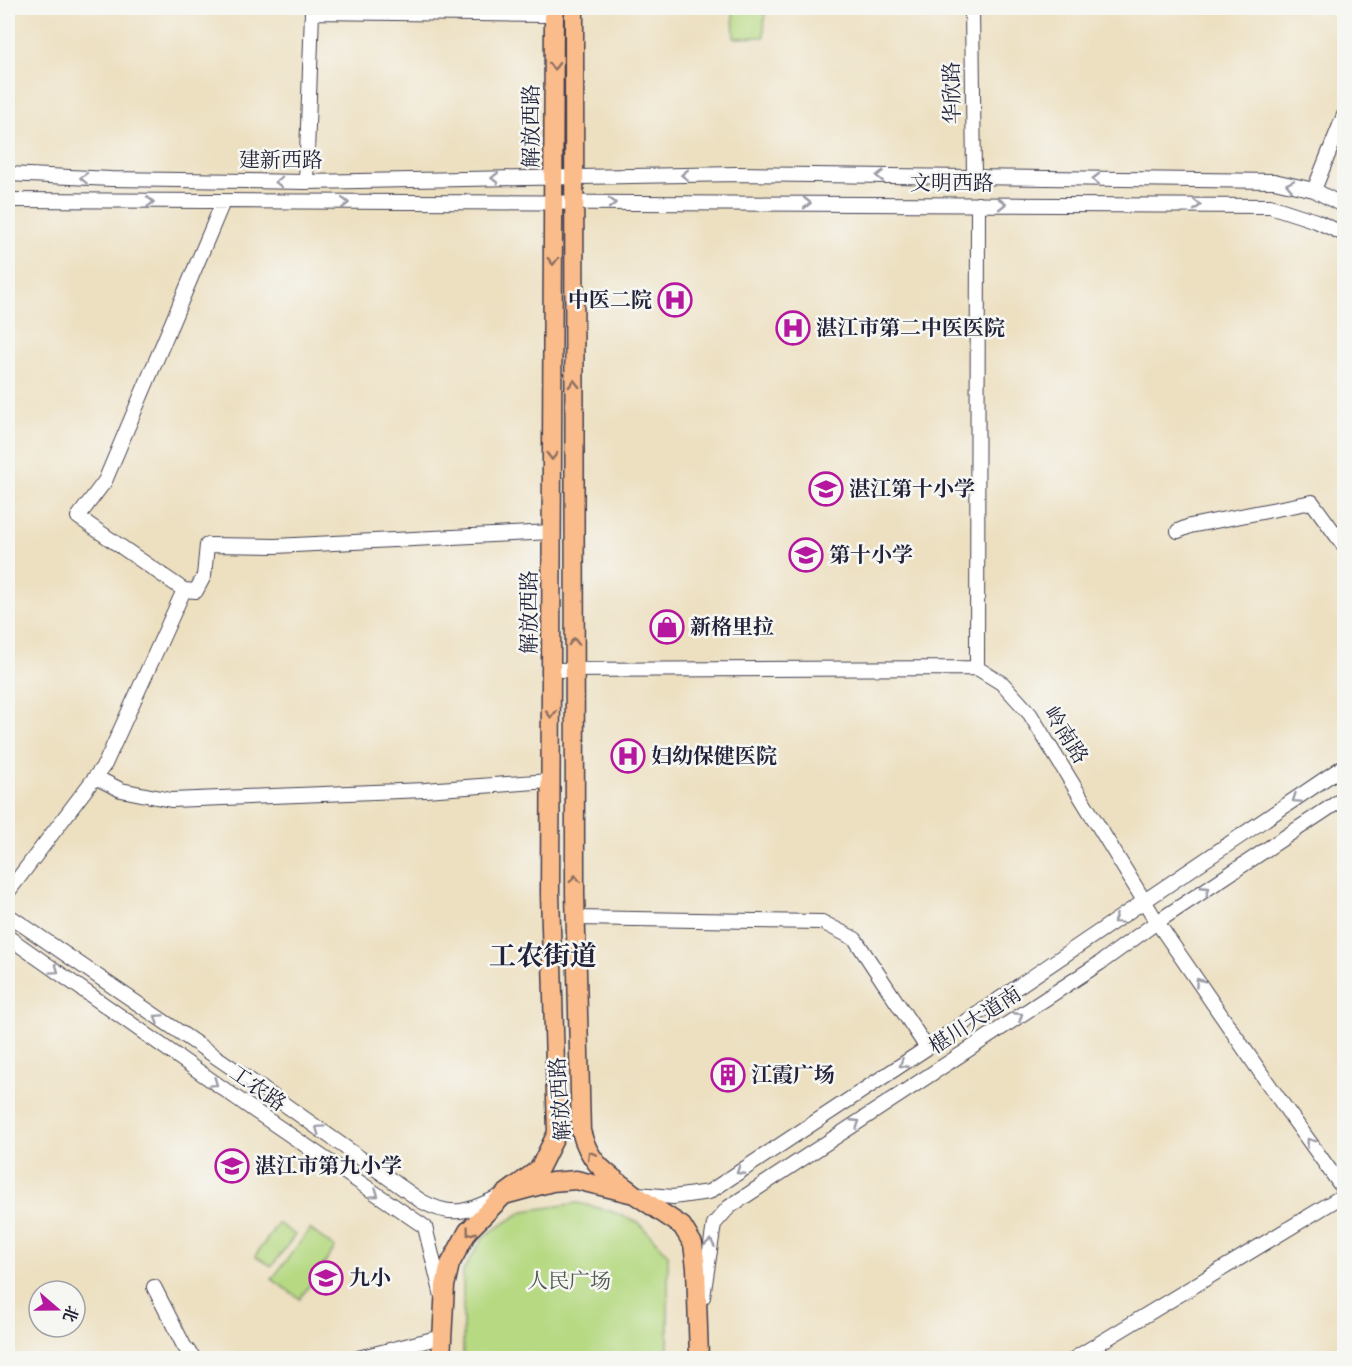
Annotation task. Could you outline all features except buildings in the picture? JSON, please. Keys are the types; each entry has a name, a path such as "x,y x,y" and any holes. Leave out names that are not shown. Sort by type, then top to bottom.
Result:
{"main road":[{"name":"解放西路","path":"574,8 575,918 581,1131 585,1147 595,1163 634,1194 682,1226 693,1244 699,1359"},
{"name":"解放西路","path":"441,1359 443,1300 450,1264 468,1231 504,1195 539,1170 557,1133 550,893 554,204 551,11"},
{"path":"504,1195 552,1182 576,1180 634,1194"}],"street":[{"name":"华欣路","path":"972,8 974,177"},
{"path":"306,182 312,12 551,11"},
{"path":"1314,190 1344,115"},
{"name":"建新西路","path":"8,174 111,179 306,182 554,177"},
{"name":"文明西路","path":"554,177 737,174 1274,181 1314,190 1344,203"},
{"name":"建新西路","path":"8,201 554,204"},
{"path":"223,202 105,481 78,517 184,590 196,591 204,576 207,545 275,546 552,532"},
{"name":"文明西路","path":"554,204 1269,206 1316,221 1344,234"},
{"path":"551,670 977,668 978,204"},
{"path":"1178,531 1190,526 1312,502 1344,546"},
{"path":"8,892 105,764 184,590"},
{"name":"岭南路","path":"977,668 1003,684 1030,714 1157,922 1344,1190"},
{"name":"椹川大道南","path":"634,1194 673,1197 709,1192 927,1048 1344,766"},
{"path":"95,777 121,790 171,800 425,790 550,781"},
{"name":"椹川大道南","path":"699,1359 709,1250 714,1224 729,1207 1100,963 1157,922 1344,798"},
{"name":"工农路","path":"8,915 436,1209 466,1212 504,1195"},
{"path":"575,918 822,922 855,939 927,1048"},
{"name":"工农路","path":"8,937 255,1112 426,1227 436,1279 443,1300"},
{"path":"1075,1359 1344,1195"},
{"path":"154,1287 184,1346 194,1359"},
{"path":"358,1359 441,1328"}],"green space":[{"path":"733,8 765,8 764,37 734,38"},
{"name":"人民广场","path":"578,1203 610,1211 638,1222 668,1254 668,1358 463,1358 463,1271 484,1236 524,1211"},
{"path":"278,1223 295,1235 272,1266 255,1256"},
{"path":"310,1229 335,1248 300,1299 272,1279"}],"place":[{"name":"中医二院","path":"675,300"},
{"name":"湛江市第二中医医院","path":"793,328"},
{"name":"湛江第十小学","path":"826,489"},
{"name":"第十小学","path":"806,555"},
{"name":"新格里拉","path":"667,627"},
{"name":"妇幼保健医院","path":"628,756"},
{"name":"江霞广场","path":"728,1075"},
{"name":"湛江市第九小学","path":"232,1166"},
{"name":"九小","path":"326,1278"}],"district":[{"name":"工农街道","path":"543,956"}]}
